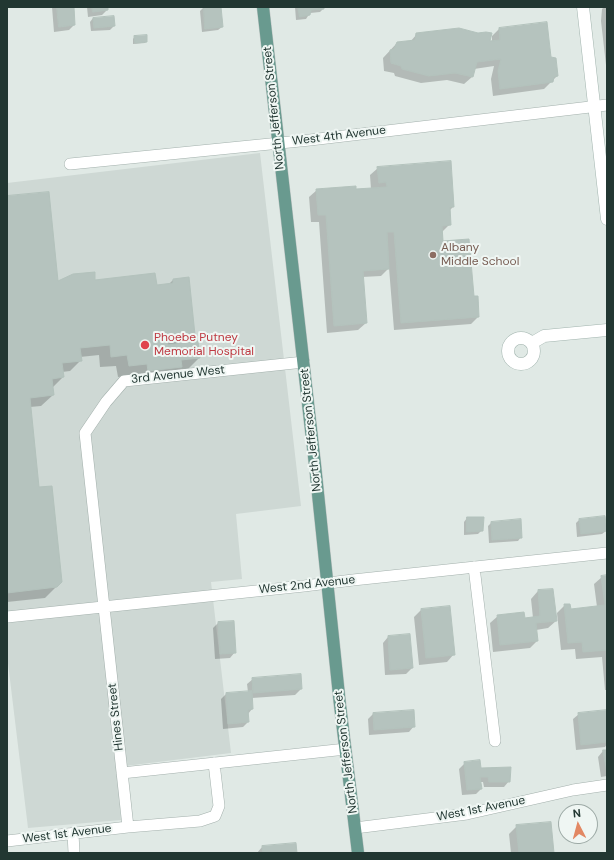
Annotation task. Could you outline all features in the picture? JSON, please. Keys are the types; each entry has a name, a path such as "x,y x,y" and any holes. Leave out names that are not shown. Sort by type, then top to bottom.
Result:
{"main road":[{"name":"North Jefferson Street","path":"263,7 358,853"}],"street":[{"path":"583,7 607,219"},
{"name":"West 4th Avenue","path":"70,164 278,143 607,105"},
{"path":"532,343 544,336 607,330"},
{"name":"3rd Avenue West","path":"104,606 85,433 106,402 124,381 304,362"},
{"name":"West 2nd Avenue","path":"7,617 607,553"},
{"path":"474,567 495,741"},
{"name":"Hines Street","path":"104,606 128,827"},
{"path":"122,773 346,749"},
{"name":"West 1st Avenue","path":"7,841 128,827 200,821 215,816 219,806 214,763"},
{"name":"West 1st Avenue","path":"355,828 467,814 573,790 607,785"},
{"path":"73,833 74,853"}],"shaded area":[{"name":"Phoebe Putney Memorial Hospital","path":"260,153 301,506 236,514 242,579 211,582 231,753 117,767 121,820 28,828 7,655 7,183"}],"building":[{"path":"57,7 74,7 75,25 59,27"},
{"path":"92,7 108,7 108,10 93,12"},
{"path":"204,7 221,7 223,27 205,29"},
{"path":"298,7 324,7 324,9 311,10 310,15 300,17"},
{"path":"114,16 115,26 94,28 93,18"},
{"path":"547,22 551,57 556,58 558,76 554,77 553,82 500,89 498,71 501,59 477,62 473,77 455,73 429,76 402,69 401,66 391,63 390,50 394,49 397,42 415,40 416,33 459,28 478,33 492,33 490,41 500,40 499,28"},
{"path":"147,35 147,42 135,43 134,36"},
{"name":"Albany Middle School","path":"451,161 454,207 450,207 451,225 442,226 443,241 469,239 474,296 478,296 479,317 401,323 394,232 387,232 389,269 363,271 367,323 334,326 326,215 318,215 316,189 356,186 356,189 387,187 386,182 379,183 377,167"},
{"name":"Phoebe Putney Memorial Hospital","path":"49,192 58,281 73,274 95,272 95,280 155,273 157,285 173,283 173,279 189,277 195,335 167,338 168,345 198,341 200,358 181,360 182,367 148,371 147,364 129,366 127,355 111,357 110,345 80,348 82,361 62,363 64,377 52,379 54,395 30,398 39,487 52,486 62,582 57,587 7,593 7,196"},
{"path":"605,516 607,531 581,534 579,519"},
{"path":"467,517 484,517 483,531 467,532"},
{"path":"521,519 522,538 492,540 491,522"},
{"path":"607,575 607,650 583,652 582,642 568,643 564,604 570,604 571,609 605,605 601,576"},
{"path":"553,589 557,621 536,623 538,641 500,645 497,615 524,612 525,618 540,616 538,590"},
{"path":"450,606 455,655 426,658 421,609"},
{"path":"234,621 236,653 220,654 218,622"},
{"path":"410,634 413,668 390,670 388,636"},
{"path":"301,674 302,689 253,693 252,678"},
{"path":"252,691 253,709 248,710 249,722 228,724 226,693"},
{"path":"414,710 415,727 374,730 373,713"},
{"path":"607,710 607,742 581,745 578,713"},
{"path":"603,750 607,750 607,772"},
{"path":"480,760 481,768 511,767 510,782 489,782 488,777 480,777 482,789 467,790 464,762"},
{"path":"551,822 554,853 519,853 516,825"},
{"path":"296,843 297,853 263,853 262,846"}],"place":[{"name":"Albany Middle School","path":"433,255"},
{"name":"Phoebe Putney Memorial Hospital","path":"145,345"}]}
